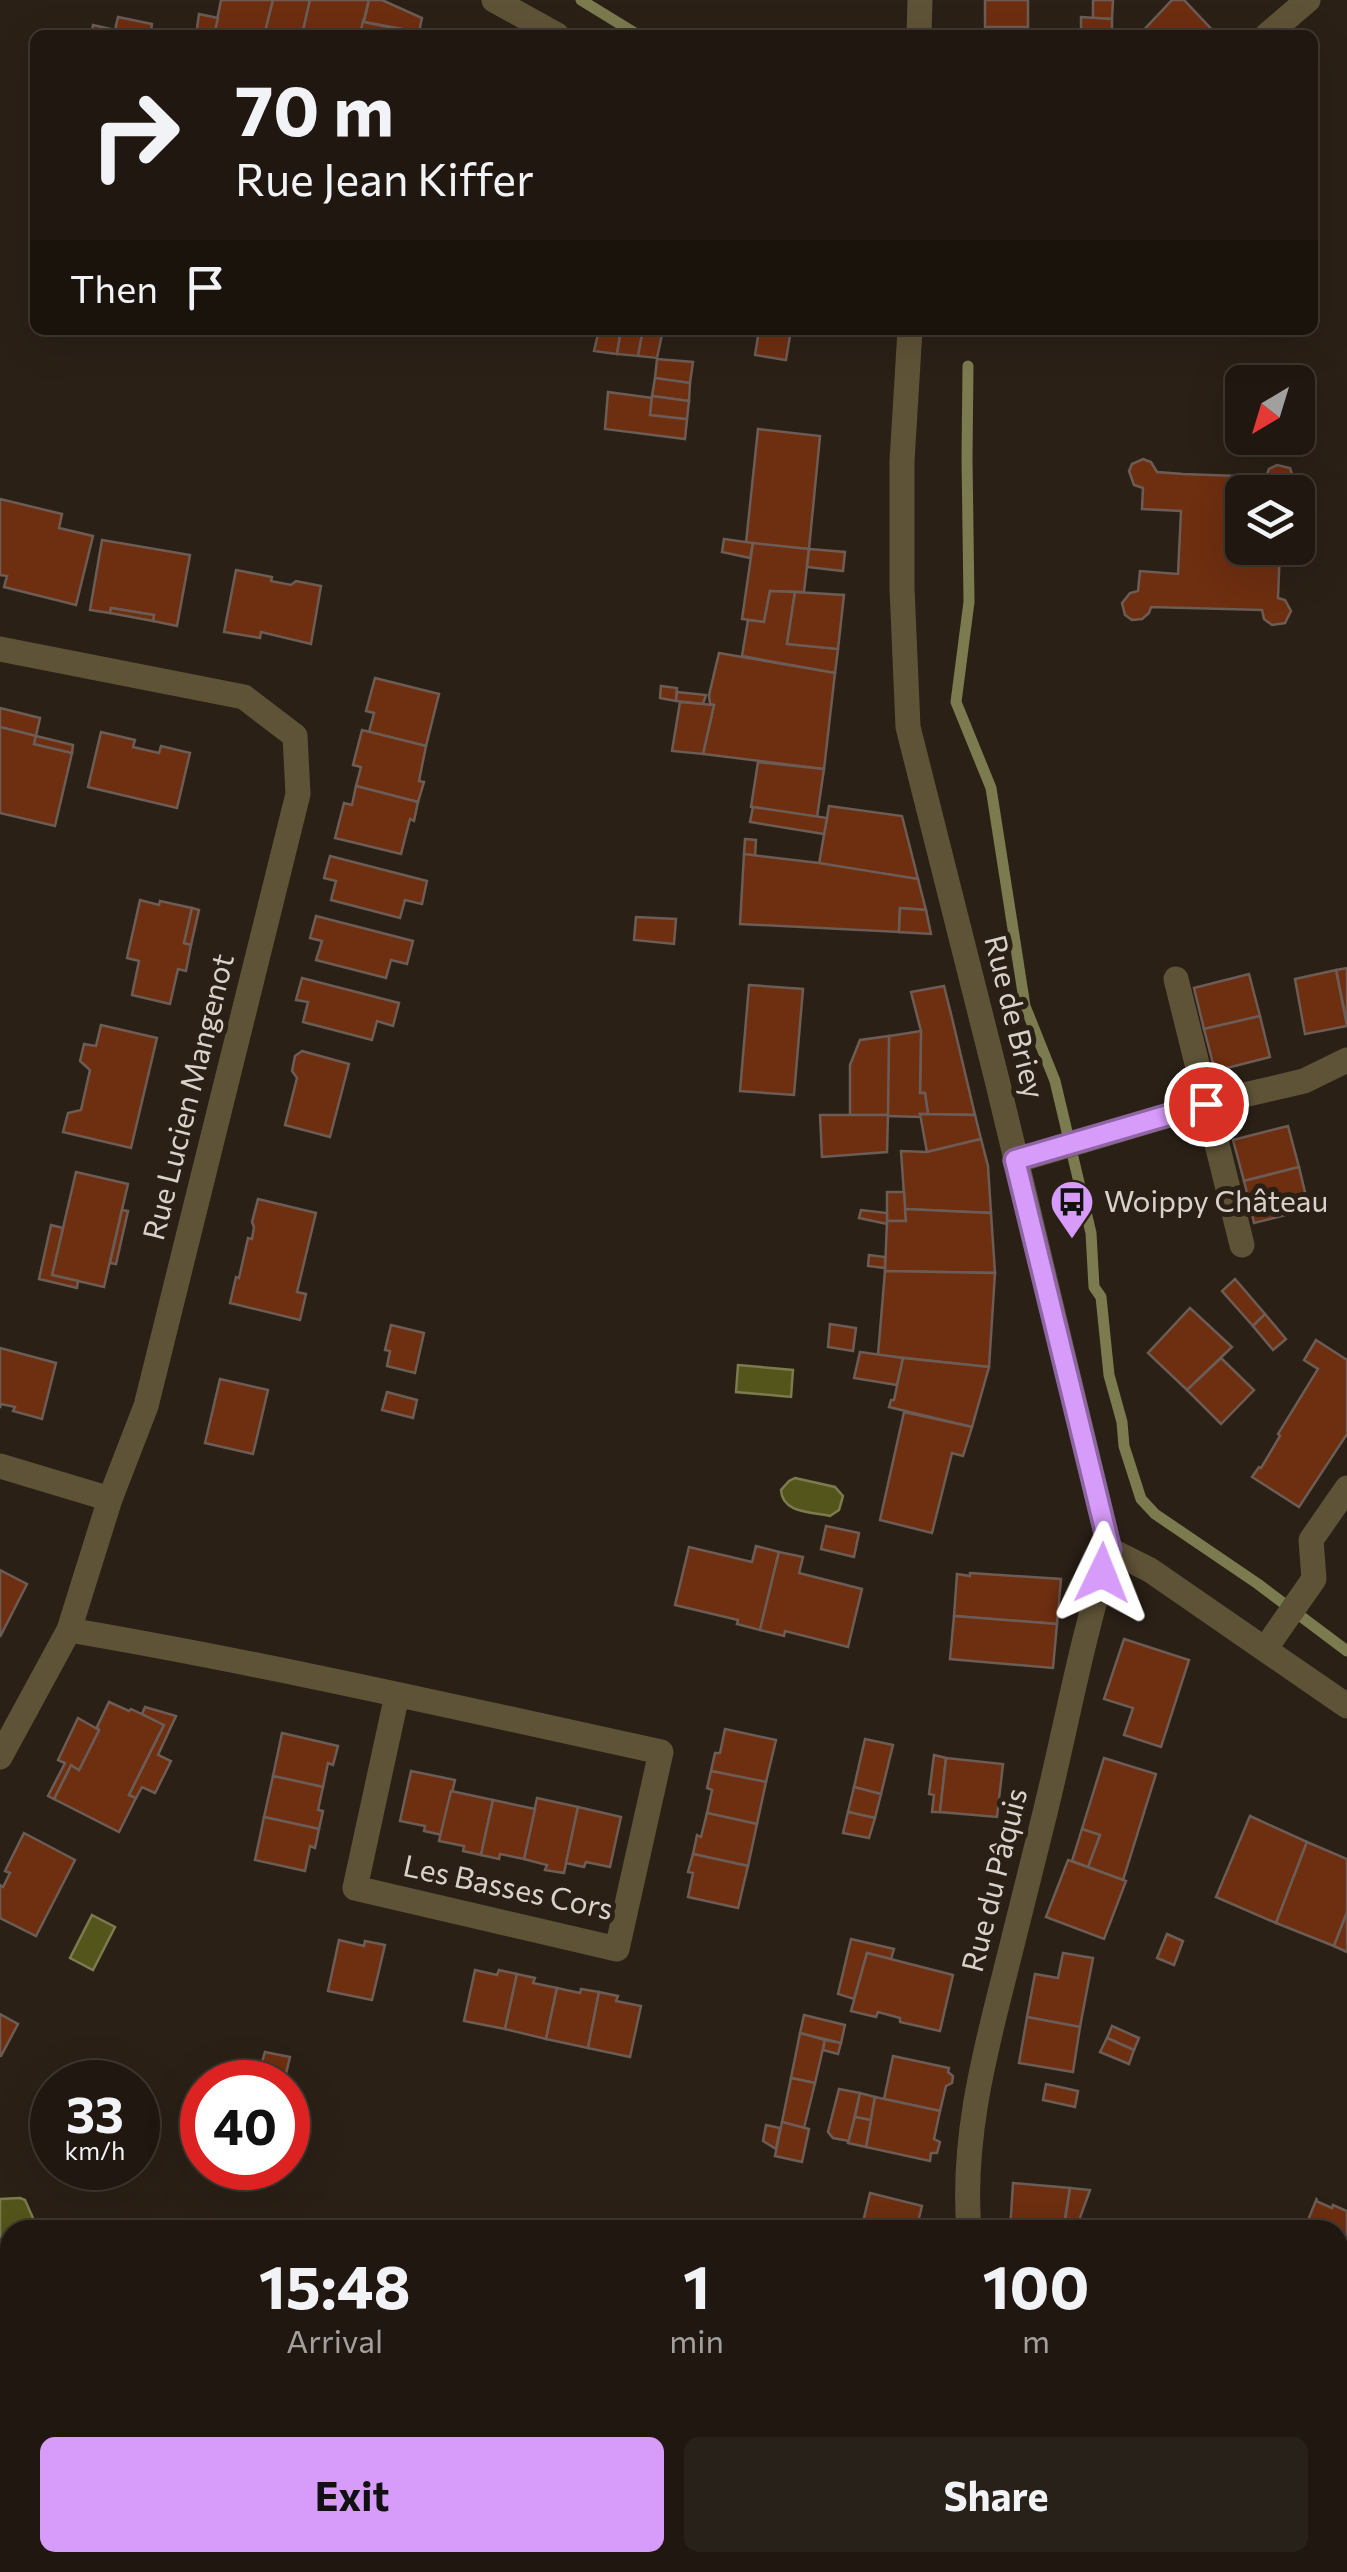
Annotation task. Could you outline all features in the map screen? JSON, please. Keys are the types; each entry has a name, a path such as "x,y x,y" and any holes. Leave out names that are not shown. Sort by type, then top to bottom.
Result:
{"street":[{"path":"494,0 548,30"},
{"path":"919,30 920,0"},
{"path":"1273,30 1308,0"},
{"name":"Rue de Briey","path":"910,335 902,460 908,727 1110,1550"},
{"name":"Rue Lucien Mangenot","path":"0,650 244,698 295,736 298,794 146,1406 110,1499 69,1630 0,1757"},
{"path":"1176,978 1242,1244"},
{"path":"1015,1160 1206,1104 1304,1081 1347,1060"},
{"path":"0,1466 110,1499"},
{"path":"1265,1649 1314,1579 1311,1540 1347,1488"},
{"path":"1110,1550 1150,1570 1347,1706"},
{"name":"Rue du Pâquis","path":"968,2220 969,2143 986,2046 1066,1730 1095,1596 1110,1550"},
{"name":"Les Basses Cors","path":"69,1630 180,1649 397,1695 662,1752 617,1949 355,1888 397,1695"}],"shaded area":[{"path":"738,1365 793,1370 791,1397 736,1392"},
{"path":"795,1478 835,1487 843,1496 839,1510 830,1516 786,1503 781,1490"},
{"path":"92,1915 115,1927 93,1970 70,1958"},
{"path":"0,2199 25,2200 33,2218 0,2220"}],"building":[{"path":"221,0 273,0 266,30 215,30"},
{"path":"273,0 310,0 303,30 266,30"},
{"path":"310,0 369,0 361,30 303,30"},
{"path":"369,0 382,0 422,18 419,30 364,22"},
{"path":"985,0 1028,0 1028,27 985,27"},
{"path":"1093,0 1113,0 1112,19 1093,19"},
{"path":"1172,0 1184,0 1212,30 1144,30"},
{"path":"199,14 218,18 215,30 197,30"},
{"path":"118,17 152,24 151,30 115,30"},
{"path":"1081,17 1112,19 1112,30 1081,30"},
{"path":"363,21 403,30 361,30"},
{"path":"598,335 620,335 617,354 594,351"},
{"path":"620,335 642,335 638,356 617,354"},
{"path":"642,335 662,335 657,358 638,356"},
{"path":"758,335 790,335 786,360 755,355"},
{"path":"657,359 693,362 690,383 655,378"},
{"path":"655,378 690,383 689,401 652,396"},
{"path":"608,392 653,398 650,415 687,419 685,439 605,429"},
{"path":"652,396 689,401 687,419 650,415"},
{"path":"758,429 820,436 809,549 746,543"},
{"path":"1143,459 1151,462 1157,472 1225,476 1225,565 1279,565 1278,598 1285,600 1291,611 1285,623 1272,625 1264,619 1262,610 1151,607 1142,619 1132,620 1125,615 1122,603 1130,593 1138,591 1140,571 1178,574 1181,511 1142,509 1143,488 1134,485 1129,471 1132,464"},
{"path":"1277,465 1290,468 1292,475 1267,475"},
{"path":"0,499 62,514 59,528 93,536 76,605 4,587 7,576 0,575"},
{"path":"724,539 753,543 750,558 722,552"},
{"path":"102,540 190,555 177,626 153,621 154,615 111,608 110,613 90,610"},
{"path":"753,543 809,549 804,592 770,591 764,622 742,619"},
{"path":"809,549 845,552 843,571 807,567"},
{"path":"236,570 291,585 296,581 321,586 311,644 261,632 260,638 224,632"},
{"path":"770,591 795,592 787,644 838,649 835,673 742,656 748,620 764,622"},
{"path":"795,592 844,595 838,649 787,644"},
{"path":"111,608 154,615 153,621 110,613"},
{"path":"719,653 835,673 824,769 703,754 714,705 710,704 709,695"},
{"path":"375,678 439,694 426,746 369,732 374,713 366,711"},
{"path":"661,686 677,688 676,701 660,698"},
{"path":"677,692 706,695 703,704 676,701"},
{"path":"680,702 714,705 703,754 672,751"},
{"path":"0,708 40,718 36,736 0,727"},
{"path":"0,727 36,736 34,744 72,753 55,826 0,813"},
{"path":"362,730 426,746 419,781 424,782 418,802 356,786 361,767 353,765"},
{"path":"101,732 135,740 133,747 159,753 161,746 190,753 177,808 88,787"},
{"path":"36,736 73,745 72,753 34,744"},
{"path":"758,762 824,769 817,817 751,807"},
{"path":"356,786 418,802 401,854 335,838 344,803 352,805"},
{"path":"829,806 902,816 918,879 819,864"},
{"path":"753,807 827,818 824,834 750,822"},
{"path":"745,839 756,840 755,856 744,854"},
{"path":"744,854 918,879 926,910 900,908 899,932 740,924"},
{"path":"330,856 427,881 422,904 405,900 400,918 331,900 336,881 324,878"},
{"path":"140,900 192,908 184,943 191,945 186,971 178,969 170,1004 132,995 139,961 127,958"},
{"path":"192,908 199,910 191,945 184,943"},
{"path":"900,908 926,910 931,934 899,932"},
{"path":"316,916 413,941 407,964 391,960 386,978 316,960 322,941 310,938"},
{"path":"636,917 676,919 674,944 634,940"},
{"path":"1347,968 1347,1024 1336,970"},
{"path":"1336,970 1347,1026 1305,1034 1295,979"},
{"path":"1249,974 1260,1016 1204,1029 1194,988"},
{"path":"302,978 399,1003 393,1026 377,1021 372,1040 303,1022 308,1002 296,1000"},
{"path":"749,985 803,989 794,1095 740,1091"},
{"path":"944,986 975,1115 928,1114 925,1093 920,1093 921,1031 911,992"},
{"path":"1260,1016 1270,1057 1215,1071 1204,1029"},
{"path":"101,1025 157,1038 131,1148 63,1132 68,1113 81,1110 90,1070 80,1061 84,1044 96,1046"},
{"path":"921,1031 920,1093 925,1093 928,1114 887,1116 889,1036"},
{"path":"889,1036 888,1115 850,1115 850,1065 860,1040"},
{"path":"302,1051 349,1064 330,1137 285,1125 297,1078 292,1071 295,1056"},
{"path":"920,1114 975,1115 981,1139 927,1152"},
{"path":"820,1115 888,1115 887,1152 822,1157"},
{"path":"1288,1126 1299,1167 1244,1181 1233,1140"},
{"path":"981,1139 988,1166 991,1213 905,1209 901,1151 927,1152"},
{"path":"1299,1167 1309,1209 1254,1223 1244,1181"},
{"path":"76,1172 128,1184 104,1287 52,1275"},
{"path":"887,1192 904,1192 906,1221 887,1221"},
{"path":"258,1199 316,1213 297,1292 306,1294 300,1320 230,1303 248,1238 252,1239"},
{"path":"905,1209 991,1213 995,1273 885,1271 887,1221 906,1221"},
{"path":"122,1210 128,1211 116,1264 110,1263"},
{"path":"861,1210 887,1213 887,1224 859,1218"},
{"path":"51,1225 63,1228 52,1275 78,1281 77,1288 39,1279"},
{"path":"869,1255 885,1257 885,1268 868,1266"},
{"path":"885,1271 995,1273 989,1367 878,1355"},
{"path":"1235,1279 1265,1314 1253,1326 1222,1291"},
{"path":"1190,1308 1232,1347 1187,1390 1148,1353"},
{"path":"1265,1314 1286,1339 1273,1350 1253,1326"},
{"path":"830,1324 856,1328 853,1351 828,1347"},
{"path":"391,1325 424,1333 415,1373 387,1366 390,1351 385,1350"},
{"path":"1316,1340 1347,1360 1347,1434 1299,1507 1252,1477 1318,1369 1304,1360"},
{"path":"0,1348 56,1363 42,1419 13,1411 15,1407 1,1404 0,1408"},
{"path":"860,1352 903,1358 897,1385 854,1378"},
{"path":"903,1358 989,1367 972,1427 889,1407"},
{"path":"1221,1358 1254,1390 1221,1424 1187,1390"},
{"path":"220,1379 268,1390 253,1454 205,1443"},
{"path":"387,1392 417,1400 413,1418 382,1410"},
{"path":"904,1412 972,1427 963,1456 952,1453 932,1533 880,1520"},
{"path":"826,1526 859,1533 854,1557 821,1549"},
{"path":"756,1546 779,1552 760,1630 737,1624 738,1620 675,1605 689,1547 752,1562"},
{"path":"779,1552 803,1557 799,1573 862,1589 848,1647 785,1631 784,1636 760,1630"},
{"path":"0,1570 27,1584 0,1637"},
{"path":"957,1574 1061,1579 1057,1624 954,1616"},
{"path":"954,1616 1057,1624 1053,1668 950,1659"},
{"path":"1124,1639 1189,1660 1161,1747 1124,1735 1133,1708 1104,1699"},
{"path":"109,1702 164,1725 129,1795 136,1798 119,1832 54,1799 71,1765 79,1770"},
{"path":"145,1707 176,1716 158,1755 171,1761 155,1793 142,1787 136,1798 129,1795 164,1725 142,1714"},
{"path":"78,1718 99,1730 79,1770 71,1765 54,1799 48,1796 65,1763 58,1760"},
{"path":"725,1729 776,1740 766,1782 711,1771"},
{"path":"282,1733 338,1746 333,1765 328,1763 323,1787 273,1776"},
{"path":"865,1739 893,1745 881,1794 854,1787"},
{"path":"934,1755 946,1758 940,1812 932,1812 934,1795 929,1794"},
{"path":"946,1758 1003,1764 997,1817 940,1812"},
{"path":"1104,1758 1156,1774 1123,1880 1088,1867 1100,1835 1082,1829"},
{"path":"411,1771 455,1780 442,1835 424,1831 425,1826 400,1821"},
{"path":"711,1771 766,1782 757,1824 707,1813"},
{"path":"273,1776 323,1787 319,1829 264,1817"},
{"path":"854,1787 881,1794 875,1818 848,1812"},
{"path":"451,1791 493,1800 481,1855 463,1851 464,1846 439,1841"},
{"path":"537,1798 578,1807 564,1873 545,1870 547,1865 524,1859"},
{"path":"493,1800 535,1809 524,1859 481,1855"},
{"path":"578,1807 621,1817 610,1867 566,1863"},
{"path":"848,1812 875,1818 869,1838 843,1833"},
{"path":"707,1813 757,1824 748,1866 693,1854"},
{"path":"1250,1816 1307,1842 1276,1923 1216,1897"},
{"path":"264,1817 319,1829 315,1848 310,1846 305,1871 255,1860"},
{"path":"1082,1829 1100,1835 1088,1867 1072,1861"},
{"path":"24,1833 75,1860 36,1936 0,1918 0,1885 3,1887 10,1873 5,1871"},
{"path":"1307,1842 1347,1859 1347,1912 1334,1946 1276,1923"},
{"path":"693,1854 748,1866 738,1908 688,1897"},
{"path":"1068,1860 1126,1881 1104,1939 1046,1917"},
{"path":"1347,1912 1347,1952 1334,1946"},
{"path":"1167,1934 1183,1941 1174,1965 1157,1958"},
{"path":"851,1939 894,1949 891,1959 867,1953 854,1999 838,1994"},
{"path":"339,1940 364,1946 365,1941 385,1945 372,2000 328,1991"},
{"path":"867,1953 953,1975 940,2031 900,2022 900,2018 878,2012 876,2017 851,2011"},
{"path":"1063,1953 1093,1958 1080,2027 1027,2017 1035,1974 1058,1978"},
{"path":"475,1970 517,1974 505,2029 464,2021"},
{"path":"517,1974 535,1978 533,1983 557,1988 546,2039 505,2029"},
{"path":"557,1988 599,1992 588,2048 546,2039"},
{"path":"599,1992 618,1996 616,2001 641,2006 630,2057 588,2048"},
{"path":"0,2014 18,2024 1,2056 0,2056"},
{"path":"804,2015 845,2025 841,2043 800,2033"},
{"path":"1027,2017 1080,2027 1073,2072 1019,2063"},
{"path":"1112,2026 1139,2038 1134,2050 1107,2038"},
{"path":"800,2033 825,2040 815,2083 791,2078"},
{"path":"1107,2038 1134,2050 1129,2064 1100,2052"},
{"path":"825,2040 841,2043 838,2054 823,2050"},
{"path":"265,2052 290,2057 289,2060 263,2060"},
{"path":"893,2056 949,2068 952,2083 946,2086 940,2111 884,2099"},
{"path":"791,2078 815,2083 804,2128 782,2122"},
{"path":"1046,2084 1078,2091 1075,2107 1043,2100"},
{"path":"839,2089 860,2093 849,2141 833,2138 828,2132"},
{"path":"860,2093 875,2097 871,2120 855,2117"},
{"path":"875,2097 940,2111 934,2139 940,2142 930,2161 866,2147"},
{"path":"855,2117 871,2120 866,2147 848,2143"},
{"path":"782,2122 809,2129 802,2162 775,2156"},
{"path":"766,2125 780,2128 776,2149 763,2141"},
{"path":"1013,2183 1070,2188 1065,2220 1011,2220"},
{"path":"1070,2188 1090,2190 1079,2220 1065,2220"},
{"path":"870,2193 922,2206 918,2220 863,2220"},
{"path":"1317,2198 1316,2201 1332,2208 1333,2205 1347,2211 1347,2220 1308,2220"}],"waterway":[{"path":"581,0 630,30"},
{"path":"968,366 969,602 956,702 991,788 1025,1006 1055,1081 1091,1233 1094,1287 1101,1297 1109,1375 1122,1422 1124,1446 1141,1499 1155,1514 1347,1651"}],"place":[{"name":"Woippy Château","path":"1072,1240"}],"route":[{"path":"1102,1573 1110,1550 1015,1160 1206,1104"}]}
